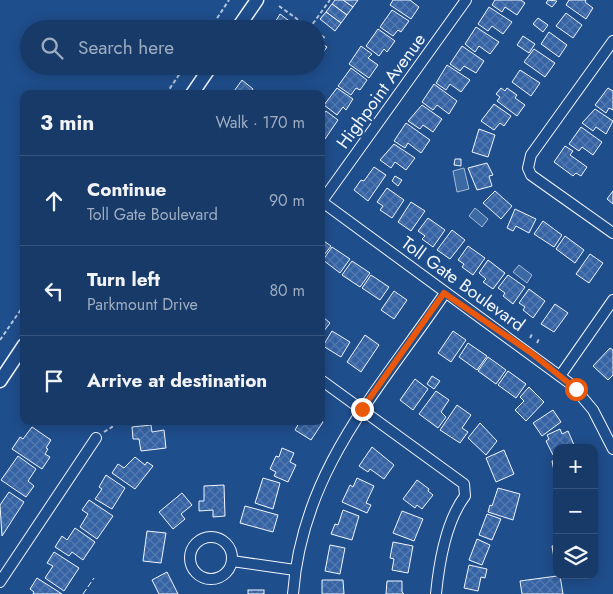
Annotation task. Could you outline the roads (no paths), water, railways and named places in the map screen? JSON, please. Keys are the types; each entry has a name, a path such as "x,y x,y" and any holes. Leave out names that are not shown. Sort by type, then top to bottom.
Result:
{"street":[{"path":"243,20 257,0"},
{"name":"Highpoint Avenue","path":"325,197 466,0"},
{"path":"613,41 531,155 528,168 531,175 613,233"},
{"path":"195,90 205,75"},
{"name":"Toll Gate Boulevard","path":"325,203 576,389 593,410 613,449"},
{"path":"293,594 295,570 304,529 324,472 362,409 444,293"},
{"path":"560,376 613,300"},
{"path":"0,381 20,351"},
{"path":"325,383 464,484 466,489 465,496 460,503 450,531 438,574 436,594"},
{"path":"0,582 96,438"},
{"path":"209,537 226,543 231,549 232,561 228,572 222,576 208,579 197,574 190,559 195,546 209,537"},
{"path":"232,561 295,570"}],"water":[{"path":"464,168 469,189 457,192 453,171"},
{"path":"475,208 488,219 482,227 469,216"},
{"path":"519,265 532,275 527,283 513,272"}]}
